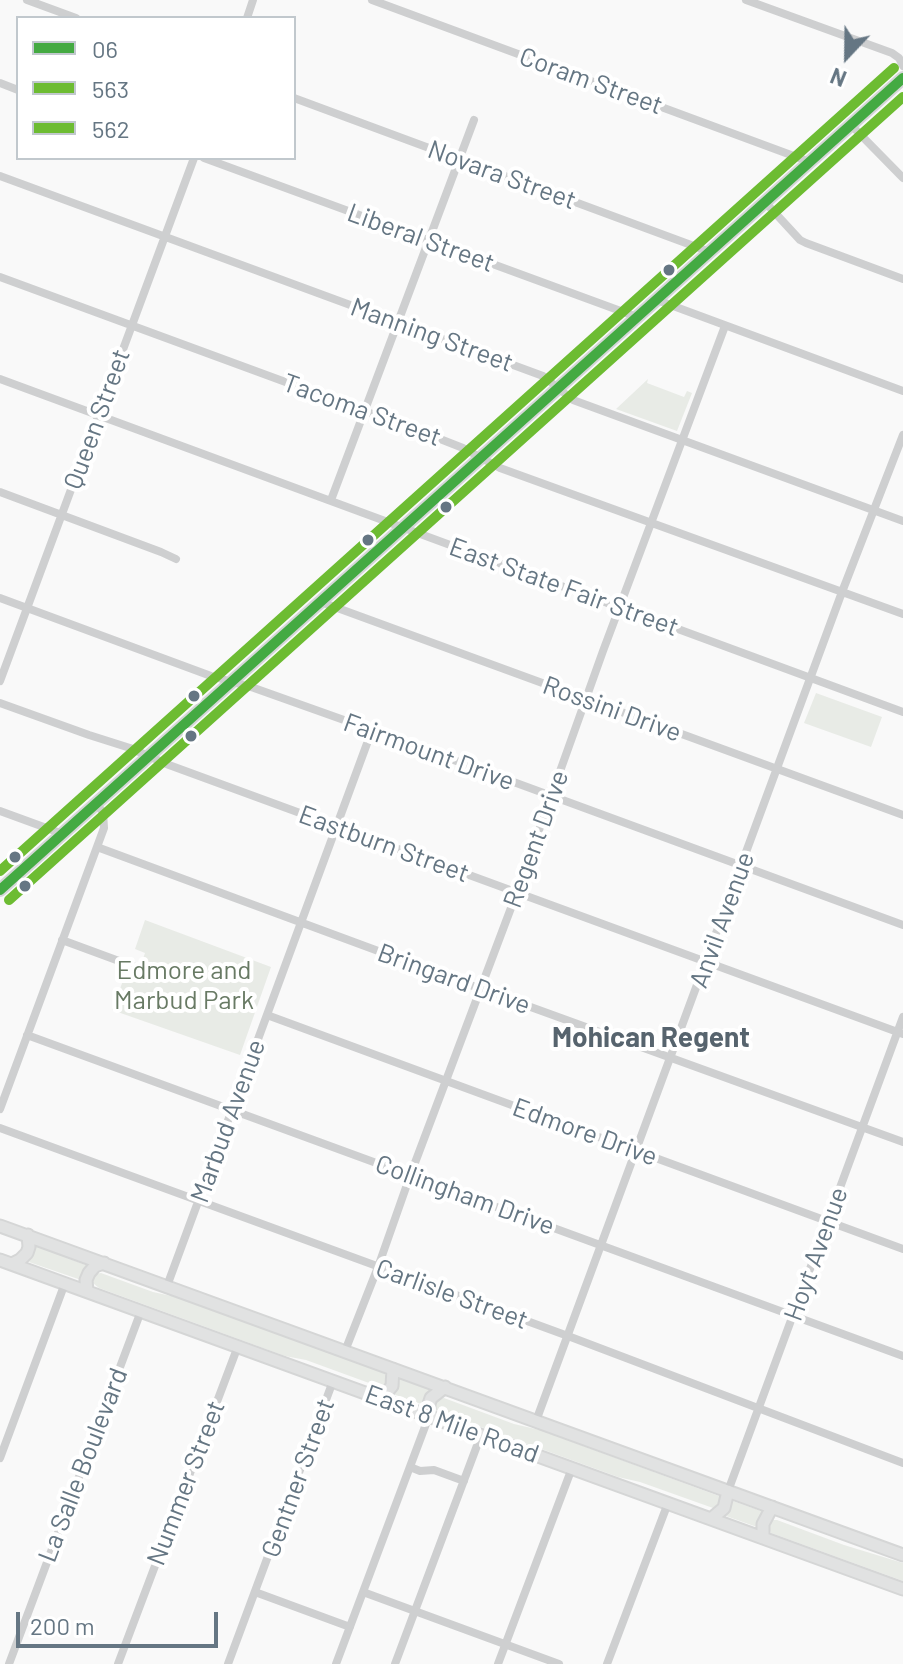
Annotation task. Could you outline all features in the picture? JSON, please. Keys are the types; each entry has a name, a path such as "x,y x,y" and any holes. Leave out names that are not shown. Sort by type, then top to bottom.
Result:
{"highway":[{"name":"East 8 Mile Road","path":"0,1226 903,1555"},
{"path":"6,1262 20,1260 27,1253 28,1235"},
{"name":"East 8 Mile Road","path":"6,1262 903,1589"},
{"path":"87,1291 87,1276 95,1266 104,1263"},
{"path":"377,1397 392,1386 393,1369"},
{"path":"429,1416 431,1398 445,1387"},
{"path":"711,1519 724,1508 728,1491"},
{"path":"763,1538 763,1524 772,1507"}],"main road":[{"path":"0,890 903,78"}],"street":[{"path":"27,0 71,16"},
{"name":"Coram Street","path":"372,0 810,162"},
{"path":"746,0 892,53 903,66"},
{"name":"Novara Street","path":"296,99 710,252"},
{"path":"331,500 474,120"},
{"path":"851,125 903,178"},
{"name":"Queen Street","path":"0,681 193,160"},
{"name":"Liberal Street","path":"209,160 637,317"},
{"name":"Manning Street","path":"0,176 543,376 573,400 903,521"},
{"path":"765,202 806,243 903,279"},
{"name":"Tacoma Street","path":"0,277 435,437 500,468 903,614"},
{"path":"657,300 903,391"},
{"name":"Regent Drive","path":"345,1351 725,326"},
{"name":"East State Fair Street","path":"0,379 903,712"},
{"name":"Anvil Avenue","path":"536,1421 842,592 903,435"},
{"path":"0,492 176,559"},
{"name":"Fairmount Drive","path":"0,598 208,675 372,730 903,925"},
{"name":"Rossini Drive","path":"321,602 903,815"},
{"name":"Eastburn Street","path":"0,703 900,1033"},
{"name":"Marbud Avenue","path":"167,1286 372,730"},
{"path":"0,1109 104,828 103,812 96,804"},
{"path":"0,811 63,834"},
{"name":"Bringard Drive","path":"97,847 903,1142"},
{"path":"62,940 138,968"},
{"name":"Edmore Drive","path":"267,1015 903,1249"},
{"name":"Hoyt Avenue","path":"728,1491 862,1127 900,1033 903,1017"},
{"name":"Collingham Drive","path":"27,1035 903,1356"},
{"name":"Carlisle Street","path":"0,1128 568,1336 903,1463"},
{"path":"0,1458 65,1283"},
{"name":"La Salle Boulevard","path":"9,1664 141,1311"},
{"name":"Nummer Street","path":"118,1664 238,1346"},
{"name":"Gentner Street","path":"228,1664 333,1381"},
{"path":"336,1664 429,1416"},
{"path":"395,1664 481,1435"},
{"path":"410,1467 420,1471 434,1470 464,1481"},
{"path":"498,1664 572,1468"},
{"path":"607,1664 668,1503"},
{"path":"255,1592 350,1627"},
{"path":"363,1592 559,1664"}],"green space":[{"path":"648,379 647,383 684,397 687,391 692,393 677,431 616,409"},
{"path":"816,693 882,717 871,747 804,723"},
{"name":"Edmore and Marbud Park","path":"145,920 271,967 240,1055 112,1010 124,978 135,982 145,953 135,949"},
{"path":"36,1246 88,1266 81,1280 29,1262"},
{"path":"101,1273 176,1297 384,1373 389,1378 386,1385 380,1387 306,1360 285,1356 99,1288 92,1278"},
{"path":"400,1379 430,1390 424,1405 393,1394"},
{"path":"444,1398 719,1496 722,1503 713,1508 440,1412 435,1409 436,1402"},
{"path":"733,1501 764,1512 757,1527 726,1516"},
{"path":"772,1520 903,1563 903,1581 771,1533 768,1526"}],"transit line":[{"name":"562","path":"0,871 894,68"},
{"name":"06","path":"0,890 903,78"},
{"name":"563","path":"9,900 903,97"}],"district":[{"name":"Mohican Regent","path":"651,1038"}]}
